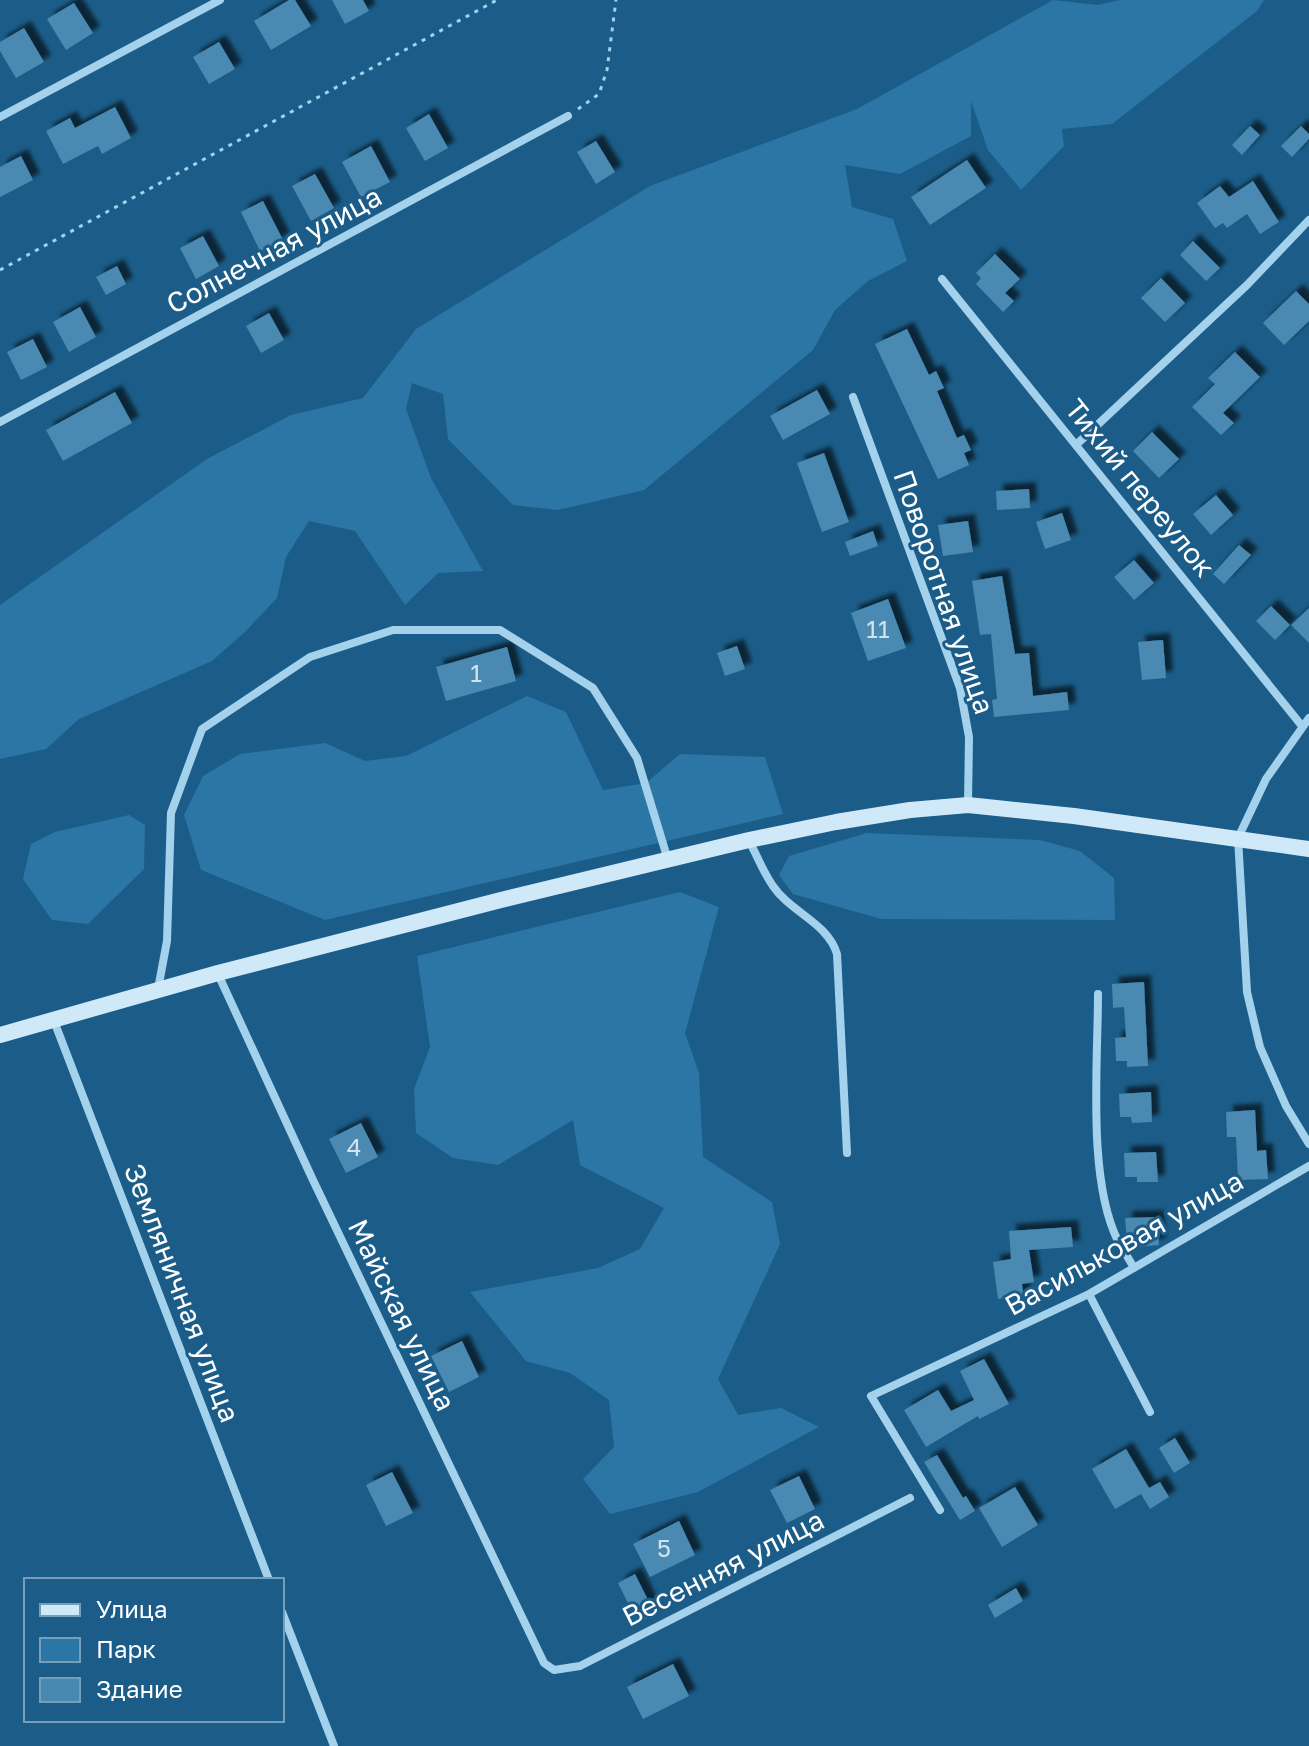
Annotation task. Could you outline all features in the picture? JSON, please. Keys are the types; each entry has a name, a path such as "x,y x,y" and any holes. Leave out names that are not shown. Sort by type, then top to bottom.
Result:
{"street":[{"path":"0,117 220,0"},
{"name":"Солнечная улица","path":"0,422 568,116"},
{"path":"1077,444 1247,285 1309,220"},
{"name":"Тихий переулок","path":"942,279 1306,722"},
{"name":"Поворотная улица","path":"853,397 960,688 969,737 968,805"},
{"path":"157,990 167,941 171,813 202,729 310,657 393,630 500,630 593,688 637,758 668,861"},
{"path":"1306,722 1266,779 1238,838 1247,992 1260,1047 1286,1106 1309,1144"},
{"path":"0,1035 218,973 483,905 749,840 866,817 968,805 1074,816 1309,849"},
{"path":"749,840 772,886 833,941 837,954 847,1153"},
{"name":"Майская улица","path":"218,973 312,1178 530,1634 544,1663 554,1670"},
{"path":"1098,994 1098,1163 1106,1206 1117,1240 1134,1268"},
{"name":"Земляничная улица","path":"54,1021 268,1578"},
{"name":"Васильковая улица","path":"940,1510 871,1396 1089,1294 1309,1166"},
{"path":"1089,1294 1150,1412"},
{"name":"Весенняя улица","path":"554,1670 580,1666 910,1498"},
{"path":"284,1617 334,1746"}],"path":[{"path":"0,270 497,0"},
{"path":"568,116 599,94 607,70 616,0"}],"green space":[{"path":"1053,0 1098,5 1120,0 1264,0 1257,11 1112,124 1062,129 1064,146 1021,190 988,150 971,101 971,136 900,174 845,165 852,207 893,219 907,261 868,281 835,310 813,350 644,490 558,510 513,505 448,439 443,394 412,383 406,409 431,478 483,571 438,573 405,605 355,531 309,521 286,557 277,598 212,661 79,719 46,749 0,759 0,605 207,459 291,415 363,398 416,329 650,186 857,109"},
{"path":"527,696 566,712 603,790 646,783 680,754 765,757 783,814 325,920 201,870 184,815 203,776 240,754 325,743 365,761 406,756"},
{"path":"129,815 145,825 144,869 88,924 52,920 23,879 31,844 55,832"},
{"path":"867,833 1040,840 1080,851 1114,878 1115,920 881,919 793,894 779,875 789,856"},
{"path":"680,892 719,907 685,1033 699,1073 703,1157 772,1202 780,1244 718,1379 738,1415 781,1408 819,1427 698,1492 610,1514 583,1479 614,1447 609,1400 570,1373 526,1361 470,1292 598,1268 640,1249 664,1208 580,1165 573,1120 498,1165 453,1158 416,1133 414,1089 430,1047 417,956"}],"building":[{"path":"289,0 295,0 311,26 271,50 254,21"},
{"path":"332,0 363,0 369,11 345,24"},
{"path":"74,3 93,33 66,50 47,19"},
{"path":"24,28 44,62 16,78 0,51 0,42"},
{"path":"219,42 235,69 209,84 193,57"},
{"path":"115,107 131,138 102,154 98,146 63,164 46,131 70,118 75,128"},
{"path":"429,114 448,148 425,161 406,128"},
{"path":"1250,126 1260,135 1242,155 1232,145"},
{"path":"1301,126 1309,134 1309,139 1292,157 1281,146"},
{"path":"596,141 615,172 596,184 577,152"},
{"path":"371,146 390,182 361,197 342,162"},
{"path":"21,156 33,180 0,197 0,167"},
{"path":"967,160 986,188 930,225 911,197"},
{"path":"315,174 334,208 311,221 292,186"},
{"path":"1253,181 1279,222 1260,234 1247,214 1227,228 1223,223 1215,228 1197,203 1220,186 1229,197"},
{"path":"263,201 283,240 260,251 241,212"},
{"path":"203,236 219,266 196,279 180,248"},
{"path":"1193,241 1220,268 1206,281 1180,255"},
{"path":"995,254 1020,279 1005,293 1014,301 1003,312 976,284 981,278 976,273"},
{"path":"117,266 126,284 106,295 96,277"},
{"path":"1161,278 1185,303 1165,322 1141,298"},
{"path":"1296,291 1309,304 1309,321 1284,345 1263,323"},
{"path":"80,307 96,337 69,352 53,322"},
{"path":"269,313 284,340 261,353 246,326"},
{"path":"907,329 929,375 936,371 944,388 937,391 957,438 964,435 971,450 964,453 969,465 938,479 875,344"},
{"path":"33,339 47,367 21,380 7,352"},
{"path":"1235,352 1260,377 1223,413 1234,423 1221,435 1192,407 1215,384 1208,378"},
{"path":"817,390 830,414 783,440 770,416"},
{"path":"115,392 132,423 63,461 46,430"},
{"path":"1152,432 1179,459 1159,478 1133,451"},
{"path":"824,453 849,522 822,532 797,463"},
{"path":"1029,489 1030,508 997,510 996,491"},
{"path":"1216,495 1233,515 1211,535 1193,514"},
{"path":"1062,513 1071,540 1045,549 1036,522"},
{"path":"968,521 973,552 943,556 938,525"},
{"path":"873,531 878,546 850,556 845,542"},
{"path":"1239,545 1251,555 1224,584 1213,574"},
{"path":"1134,560 1154,583 1134,600 1114,577"},
{"path":"1002,576 1015,654 1029,653 1033,696 1067,692 1069,710 994,717 992,700 997,699 991,634 980,635 972,581"},
{"path":"888,599 906,648 868,661 851,613"},
{"path":"1271,606 1290,625 1275,640 1256,621"},
{"path":"1309,608 1309,643 1291,625"},
{"path":"1163,640 1166,678 1142,680 1138,642"},
{"path":"737,646 745,669 725,676 717,653"},
{"path":"507,647 516,681 446,701 436,667"},
{"path":"1144,982 1148,1066 1127,1067 1127,1061 1116,1061 1115,1038 1126,1037 1124,1007 1113,1008 1112,984"},
{"path":"1151,1092 1152,1122 1132,1123 1131,1117 1120,1117 1119,1094"},
{"path":"1255,1110 1257,1151 1266,1150 1268,1179 1238,1180 1236,1137 1227,1137 1226,1112"},
{"path":"361,1123 378,1157 346,1173 329,1139"},
{"path":"1156,1152 1158,1182 1137,1182 1137,1177 1125,1177 1124,1153"},
{"path":"1157,1217 1159,1245 1138,1247 1138,1241 1127,1242 1125,1218"},
{"path":"1071,1227 1073,1247 1029,1250 1034,1282 1022,1284 1024,1300 1004,1303 1004,1298 998,1299 993,1262 1011,1259 1009,1231"},
{"path":"462,1341 479,1377 449,1392 431,1356"},
{"path":"984,1359 1009,1404 979,1419 978,1416 926,1447 904,1410 938,1390 951,1411 974,1400 960,1371"},
{"path":"1175,1438 1190,1463 1174,1473 1159,1448"},
{"path":"1126,1449 1149,1488 1160,1482 1169,1497 1150,1509 1141,1494 1115,1509 1092,1469"},
{"path":"937,1455 963,1498 966,1496 975,1511 960,1520 924,1462"},
{"path":"392,1472 413,1513 386,1526 366,1485"},
{"path":"799,1476 815,1509 787,1523 770,1490"},
{"path":"1015,1487 1038,1525 1002,1547 979,1508"},
{"path":"679,1521 695,1555 650,1577 633,1544"},
{"path":"635,1574 655,1614 638,1623 618,1583"},
{"path":"1016,1588 1023,1601 995,1618 988,1605"},
{"path":"673,1664 689,1696 643,1719 627,1687"}]}
